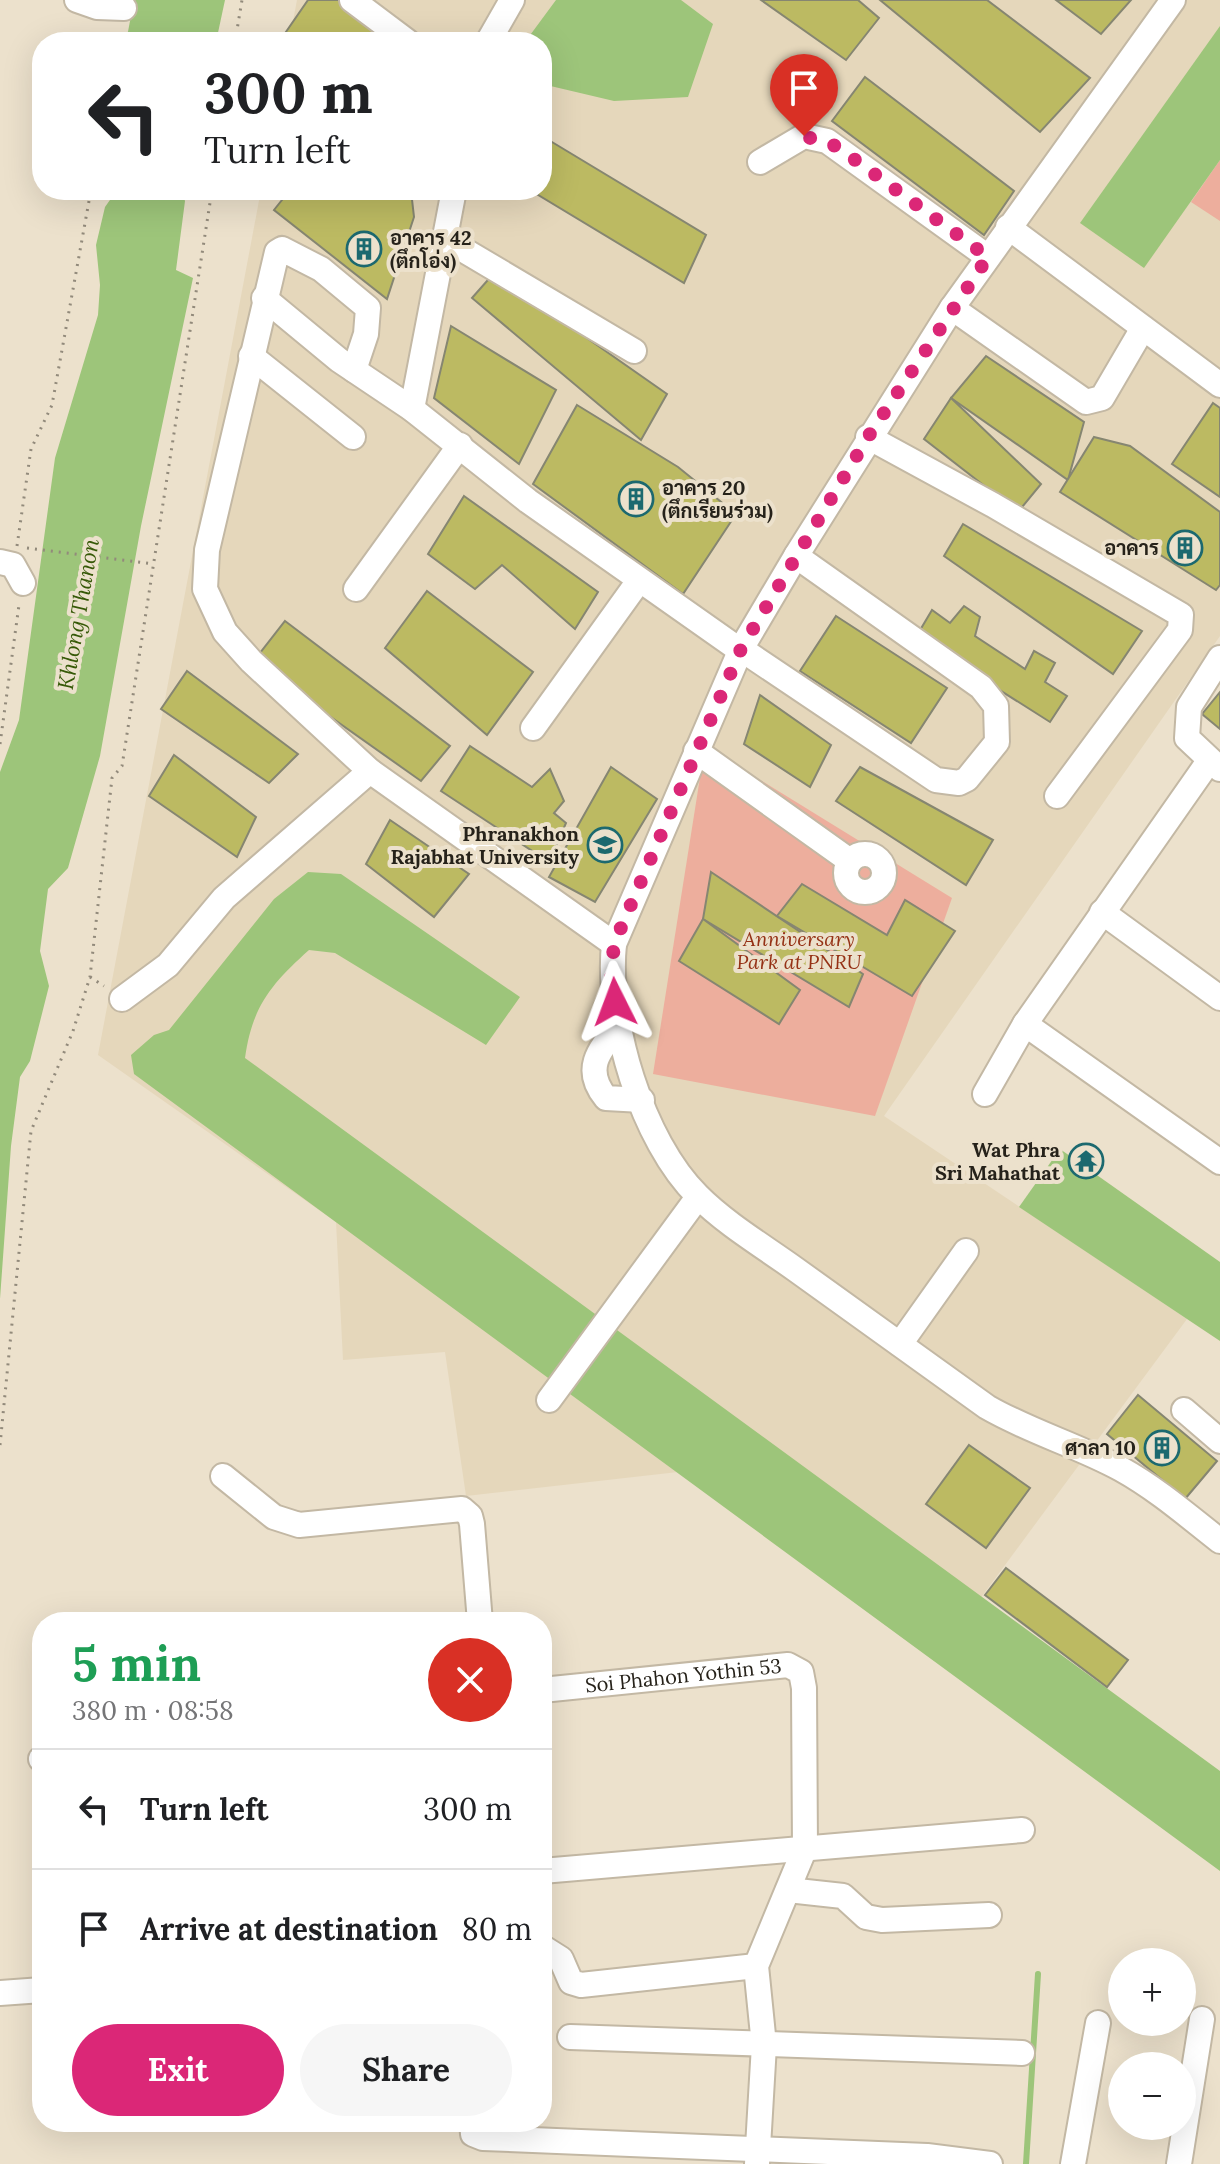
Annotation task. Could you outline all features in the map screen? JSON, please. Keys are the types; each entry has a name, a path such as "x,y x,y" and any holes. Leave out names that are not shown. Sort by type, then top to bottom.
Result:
{"street":[{"path":"77,0 97,7 124,8"},
{"path":"352,0 395,32"},
{"path":"494,32 512,0"},
{"path":"1173,0 952,308 868,437 741,650 614,944 611,977 618,1027 631,1076 660,1141 698,1197 900,1344 1018,1425 1088,1453 1147,1484 1217,1532"},
{"path":"760,162 804,136 827,141 988,257"},
{"path":"412,409 452,200"},
{"path":"1008,227 1220,385"},
{"path":"445,239 634,351"},
{"path":"354,370 366,334 368,308 321,269 282,249 277,252 207,550 205,589 225,632 251,661 370,771 614,944"},
{"path":"264,298 354,370 412,409 528,501 638,582 936,780 959,783 967,779 997,742 996,706 981,687 796,556"},
{"path":"952,308 1086,402 1102,398 1143,328"},
{"path":"251,356 353,437"},
{"path":"868,437 993,505 1181,615 1180,630 1057,796"},
{"path":"356,589 460,445"},
{"path":"533,728 638,582"},
{"path":"985,1094 1025,1024 1102,912 1214,765 1187,738 1189,707 1220,658"},
{"path":"696,751 850,861"},
{"path":"122,999 168,965 224,898 370,771"},
{"path":"1102,912 1220,998"},
{"path":"1025,1024 1220,1162"},
{"path":"618,1027 593,1062 593,1077 606,1098 642,1100"},
{"path":"553,1394 626,1300 698,1197"},
{"path":"900,1344 966,1251"},
{"path":"1184,1410 1220,1441"},
{"path":"223,1476 274,1517 299,1525 462,1509 470,1516 472,1524 479,1612"},
{"name":"Soi Phahon Yothin 53","path":"552,1689 788,1665 801,1672 804,1688 805,1848 756,1966 764,2045 757,2157"},
{"path":"552,1870 1022,1830"},
{"path":"788,1890 843,1896 866,1917 882,1920 989,1915"},
{"path":"552,1953 561,1959 571,1982 581,1985 756,1966"},
{"path":"0,1993 32,1991"},
{"path":"1179,2164 1202,2019"},
{"path":"1073,2164 1098,2023"},
{"path":"570,2037 1022,2053"},
{"path":"473,2132 478,2137 506,2140 757,2157 927,2156 990,2164"}],"path":[{"path":"237,32 242,0"},
{"path":"0,744 31,449 52,405 89,200"},
{"path":"0,1445 31,1131 73,1031 90,977 112,778 122,766 210,200"},
{"path":"17,565 154,564"}],"shaded area":[{"name":"Phranakhon Rajabhat University","path":"297,0 1220,0 1220,636 884,1116 1187,1319 934,1661 678,1472 466,1496 445,1352 343,1360 336,1222 98,1055 259,200 552,200 552,32 291,32"}],"green space":[{"path":"1220,160 1220,221 1191,202"},
{"name":"Anniversary Park at PNRU","path":"705,746 952,898 875,1116 653,1074"}],"water":[{"path":"134,0 225,0 218,32 128,32"},
{"path":"556,0 681,0 713,24 688,97 614,101 552,86 552,32 532,32"},
{"path":"1220,26 1220,160 1144,268 1080,223"},
{"name":"Khlong Thanon","path":"110,200 185,200 176,270 193,278 141,526 100,756 68,868 48,889 40,951 49,986 30,1061 20,1077 11,1146 0,1299 0,772 19,720 55,458 98,315 100,285 96,245 105,207"},
{"path":"308,872 341,874 520,997 486,1045 335,953 309,950 265,998 253,1024 245,1058 1220,1771 1220,1871 134,1074 131,1055 154,1035 169,1030 274,899"},
{"path":"1060,1149 1220,1262 1220,1341 1019,1207"}],"building":[{"path":"308,0 343,0 386,32 286,32"},
{"path":"761,0 858,0 879,18 846,60"},
{"path":"880,0 987,0 1090,78 1040,132"},
{"path":"1056,0 1131,0 1101,34"},
{"path":"865,77 1014,191 984,235 832,121"},
{"path":"552,142 706,235 684,283 547,200 552,200"},
{"name":"อาคาร 42 (ตึกโอ่ง)","path":"282,200 412,200 414,217 387,299 274,210"},
{"path":"494,273 667,394 641,440 472,298"},
{"path":"451,326 556,390 519,464 434,398"},
{"path":"986,356 1084,422 1068,480 951,398"},
{"path":"951,398 1041,484 1018,512 924,439"},
{"path":"1213,403 1220,408 1220,497 1172,464"},
{"name":"อาคาร 20 (ตึกเรียนร่วม)","path":"577,405 678,467 736,514 683,594 533,484"},
{"name":"อาคาร","path":"1094,437 1130,446 1220,512 1220,585 1216,590 1060,492"},
{"path":"464,496 598,592 575,629 502,565 475,589 428,554"},
{"name":"อาคาร","path":"963,524 1142,631 1113,674 944,556"},
{"path":"427,591 533,672 487,735 385,648"},
{"path":"964,606 980,617 975,636 1025,669 1034,651 1055,663 1045,682 1067,696 1050,722 916,637 932,610 950,623"},
{"path":"836,616 947,688 911,743 800,671"},
{"path":"285,621 450,746 421,781 253,662"},
{"path":"187,671 298,754 269,783 161,709"},
{"path":"1220,692 1220,729 1202,714"},
{"path":"760,695 831,745 810,787 744,744"},
{"path":"470,746 532,787 550,769 564,801 554,813 566,823 549,862 441,791"},
{"path":"174,755 256,817 237,857 149,796"},
{"path":"611,767 657,799 595,902 549,877"},
{"path":"860,767 993,840 966,885 836,801"},
{"path":"390,820 469,874 434,917 366,864"},
{"path":"711,872 863,974 849,1007 703,919"},
{"path":"802,884 887,935 905,900 955,931 912,996 777,916"},
{"path":"703,919 800,990 779,1024 679,961"},
{"name":"ศาลา 10","path":"1138,1395 1217,1461 1185,1499 1107,1434"},
{"path":"969,1445 1030,1488 986,1548 926,1504"},
{"path":"1006,1568 1128,1660 1107,1687 985,1595"}],"waterway":[{"path":"1026,2164 1038,1974"}],"place":[{"name":"อาคาร 42 (ตึกโอ่ง)","path":"364,249"},
{"name":"อาคาร 20 (ตึกเรียนร่วม)","path":"636,499"},
{"name":"อาคาร","path":"1185,548"},
{"name":"Phranakhon Rajabhat University","path":"605,845"},
{"name":"Wat Phra Sri Mahathat","path":"1086,1161"},
{"name":"ศาลา 10","path":"1162,1448"}],"route":[{"path":"615,1002 611,977 614,944 741,649 868,437 988,257 836,146 804,136"}]}
